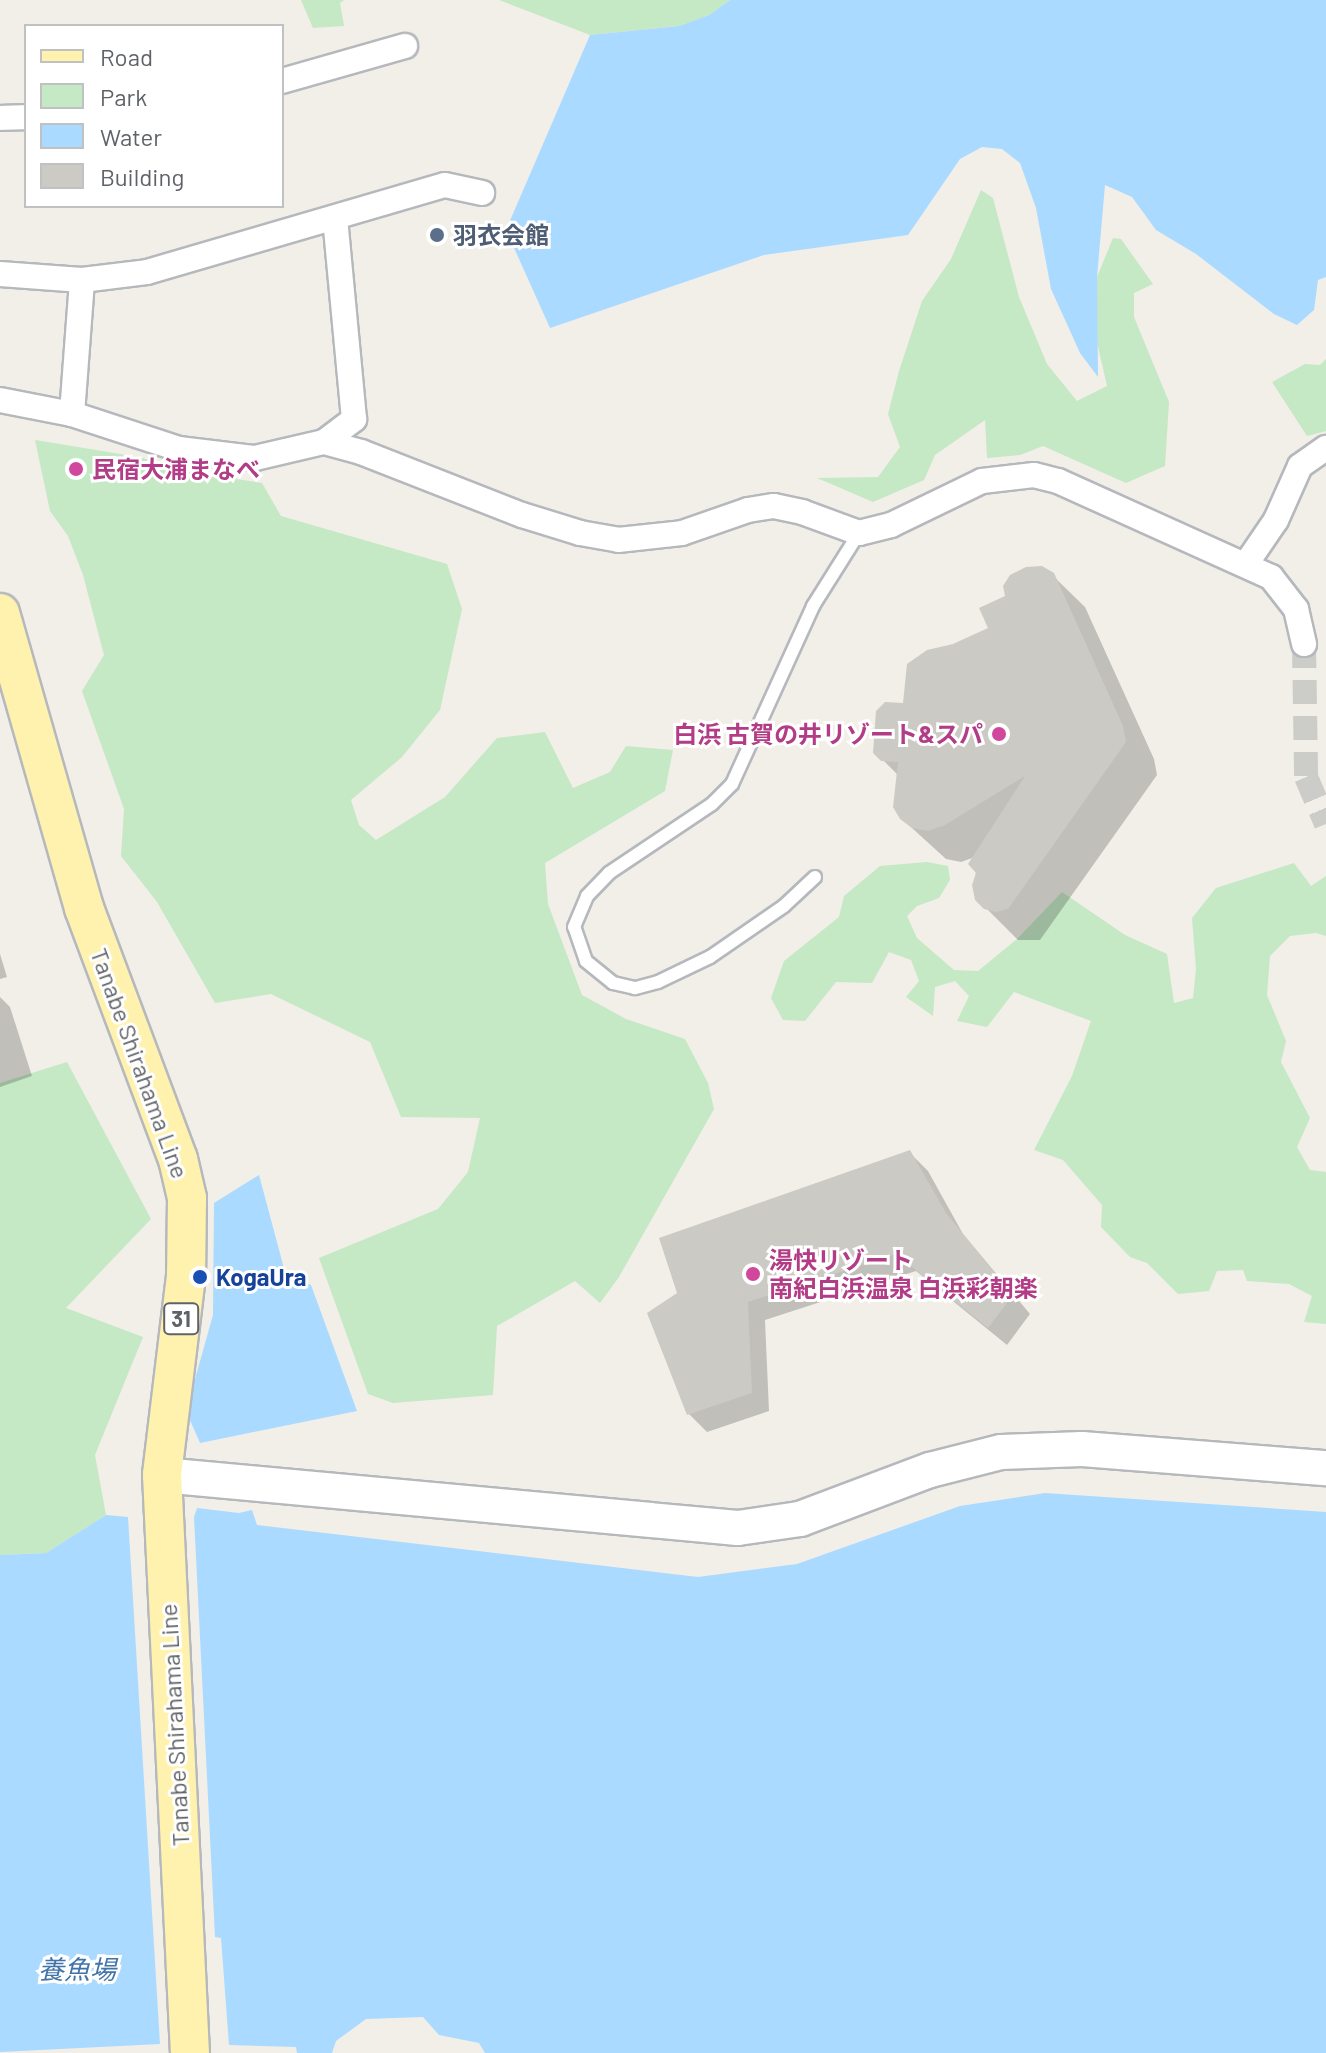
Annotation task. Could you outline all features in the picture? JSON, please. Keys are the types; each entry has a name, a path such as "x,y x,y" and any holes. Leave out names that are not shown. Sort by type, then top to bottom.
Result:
{"main road":[{"name":"Tanabe Shirahama Line","path":"0,613 84,908 178,1159 187,1198 186,1276 162,1475 190,2053"}],"street":[{"path":"284,80 405,46"},
{"path":"0,118 24,117"},
{"path":"0,274 82,280 147,272 445,185 482,193"},
{"path":"0,400 72,414 179,449 255,458 324,442 354,419 335,219"},
{"path":"72,414 82,280"},
{"path":"324,442 361,452 522,515 580,533 618,540 682,533 748,510 774,506 802,512 859,533 891,525 982,481 1034,475 1058,481 1106,505 1158,524 1271,577 1296,609 1304,644"},
{"path":"1246,564 1276,520 1300,466 1326,448"},
{"path":"162,1475 738,1528 800,1519 930,1470 1001,1452 1082,1449 1326,1468"}],"lane":[{"path":"815,877 784,906 710,957 658,982 635,988 613,983 586,961 574,927 587,896 609,873 712,804 732,784 813,606 859,533"}],"green space":[{"path":"301,0 344,0 340,3 344,26 313,28"},
{"path":"499,0 730,0 709,15 679,26 590,35"},
{"path":"981,190 993,198 1019,297 1047,364 1077,401 1107,386 1097,342 1097,277 1113,238 1121,239 1153,284 1134,293 1134,317 1169,402 1165,466 1126,483 1043,446 1020,455 987,458 985,420 935,455 924,480 873,502 817,478 878,477 900,447 888,414 899,371 922,301 951,259"},
{"path":"1326,359 1326,431 1307,436 1272,382 1305,364 1320,365"},
{"path":"35,440 139,457 185,471 262,483 281,516 447,564 462,609 440,710 402,757 351,800 359,825 376,840 445,797 497,738 545,732 573,788 610,772 626,746 673,750 665,791 545,863 548,904 582,995 626,1019 685,1039 708,1083 714,1109 619,1277 600,1303 575,1281 497,1326 493,1395 393,1403 368,1394 319,1258 438,1209 468,1172 480,1118 401,1117 370,1042 271,994 215,1003 157,902 121,856 124,809 82,691 104,655 83,575 68,536 50,511"},
{"path":"927,862 948,866 950,880 939,898 917,906 907,916 917,938 954,970 978,971 1017,939 1062,892 1125,935 1167,954 1174,1003 1193,998 1196,969 1192,918 1216,888 1294,863 1311,886 1326,876 1326,936 1316,933 1290,936 1270,956 1267,995 1286,1041 1281,1062 1310,1118 1297,1147 1310,1170 1326,1172 1326,1324 1304,1322 1312,1296 1289,1284 1247,1281 1243,1270 1217,1271 1209,1291 1178,1294 1147,1263 1130,1257 1101,1227 1102,1205 1063,1160 1034,1150 1072,1076 1091,1021 1014,992 987,1027 957,1021 969,996 955,981 935,987 933,1016 906,997 919,981 911,960 889,952 872,983 836,982 805,1021 783,1020 771,998 784,961 839,917 844,896 880,866"},
{"path":"67,1062 151,1219 66,1308 143,1337 95,1455 106,1515 46,1553 0,1555 0,1083"}],"water":[{"path":"730,0 1326,0 1326,277 1318,280 1314,310 1297,325 1274,314 1196,254 1156,230 1132,197 1105,185 1097,277 1098,377 1080,353 1051,289 1036,208 1020,163 1002,149 982,147 960,159 908,235 764,255 550,328 506,230 590,35 679,26 709,15"},
{"path":"259,1175 285,1272 311,1285 357,1411 200,1443 186,1411 213,1315 214,1203"},
{"path":"1045,1493 1326,1512 1326,2053 485,2053 479,2043 439,2035 423,2017 366,2019 336,2041 332,2053 297,2053 296,2047 229,2045 221,1938 215,1937 194,1517 197,1508 239,1513 252,1510 257,1525 698,1577 797,1564 960,1506"},
{"name":"養魚場","path":"106,1515 128,1517 160,2044 0,2052 0,1555 46,1553"}],"building":[{"name":"白浜 古賀の井リゾート&スパ","path":"1042,566 1054,573 1123,726 1126,742 1008,909 996,912 984,909 975,900 972,885 976,873 968,864 1025,776 945,825 928,831 912,828 900,819 893,807 898,762 881,761 873,753 876,711 885,702 903,703 907,664 927,650 953,644 988,628 979,608 1005,596 1003,586 1010,575 1026,567"},
{"name":"湯快リゾート 南紀白浜温泉 白浜彩朝楽","path":"910,1150 946,1213 1013,1295 988,1328 896,1254 748,1302 752,1393 687,1415 647,1313 677,1293 659,1238"}],"tunnel":[{"path":"1304,644 1306,777 1326,824"}],"place":[{"name":"羽衣会館","path":"437,235"},
{"name":"民宿大浦まなべ","path":"76,469"},
{"name":"白浜 古賀の井リゾート&スパ","path":"999,734"},
{"name":"湯快リゾート 南紀白浜温泉 白浜彩朝楽","path":"753,1274"},
{"name":"KogaUra","path":"200,1277"}]}
